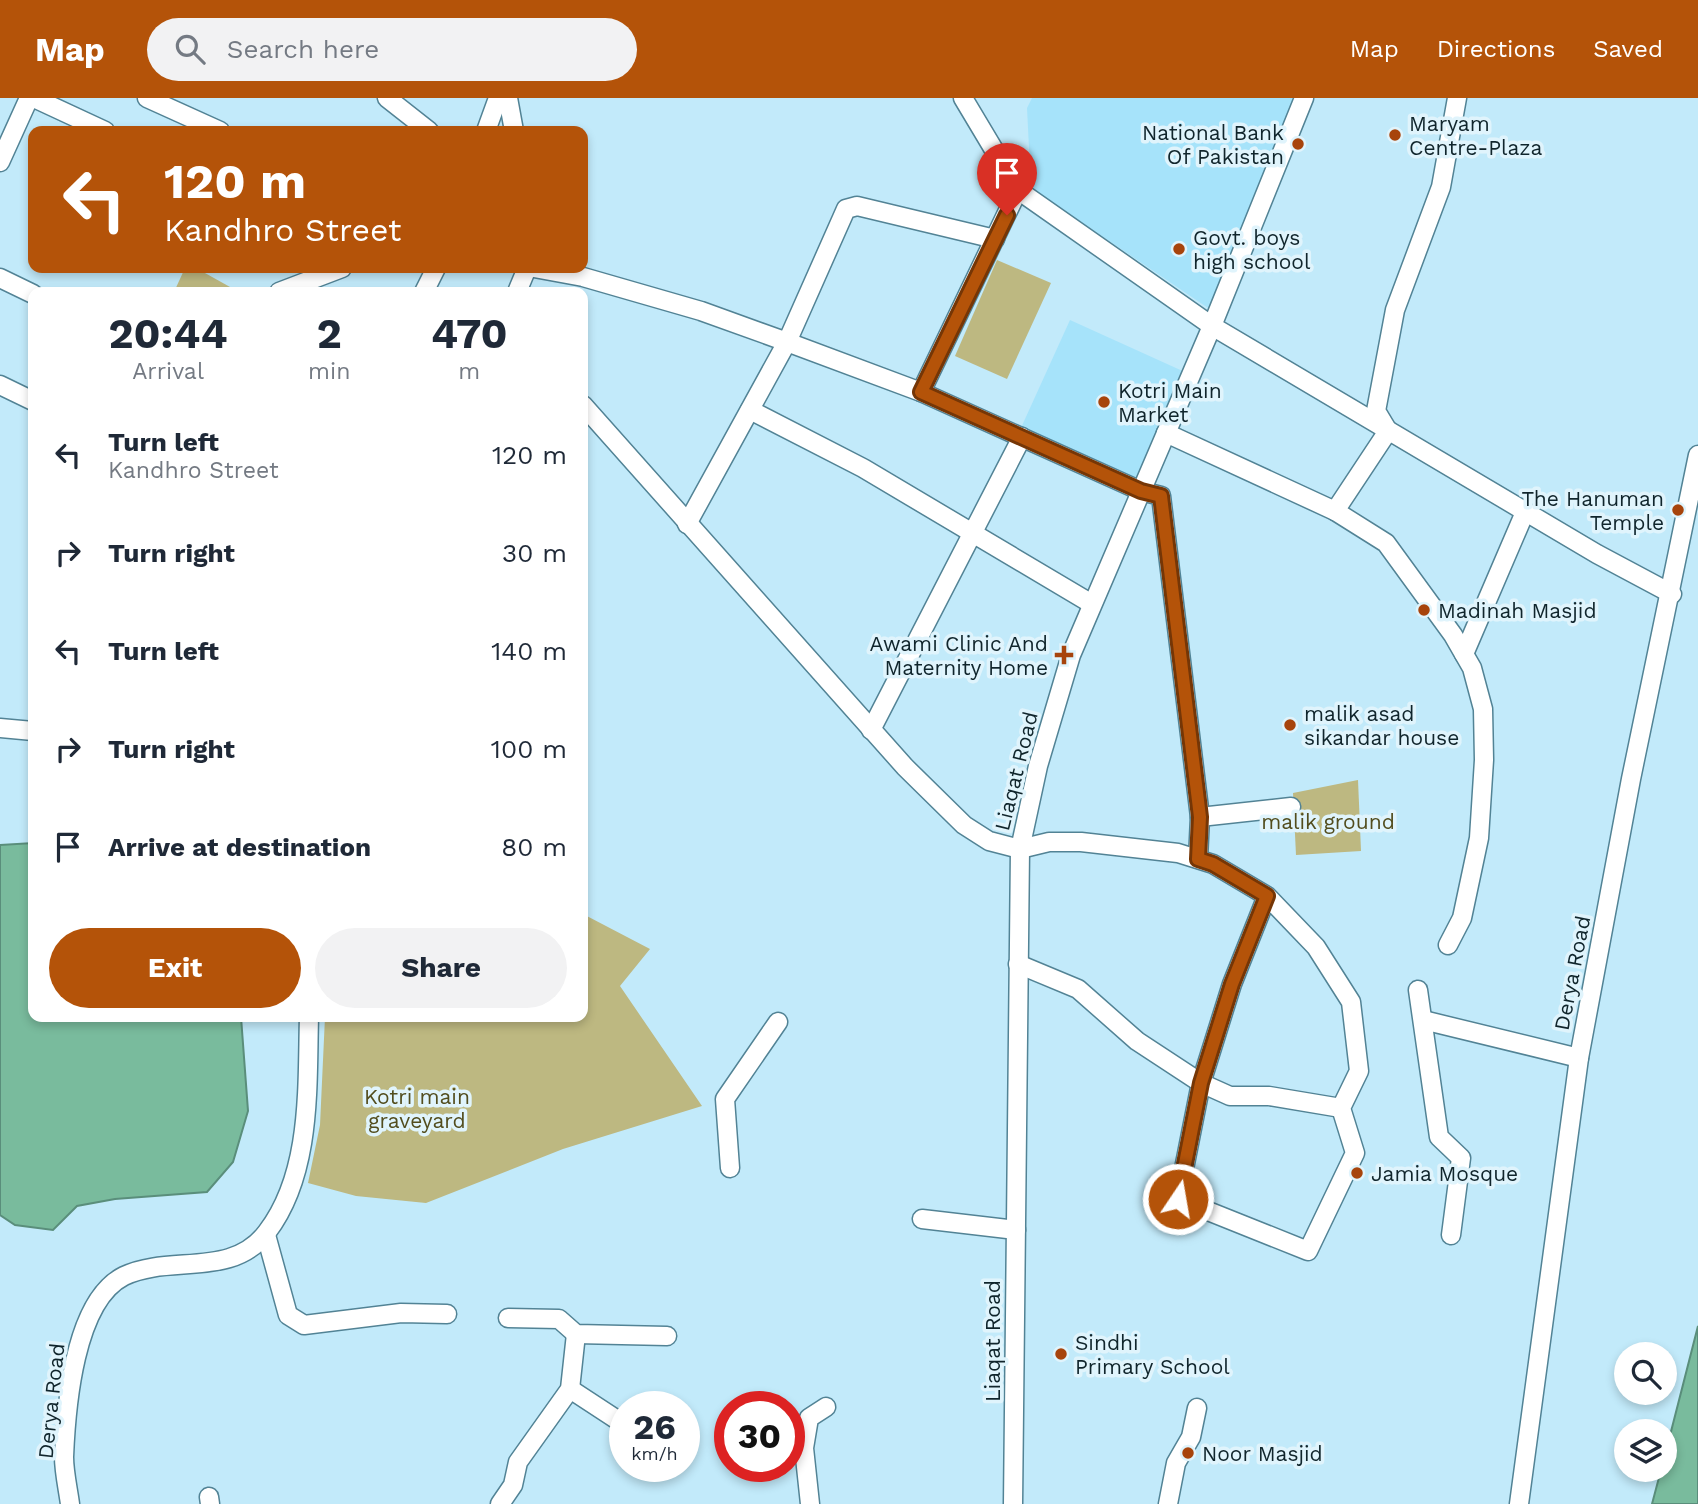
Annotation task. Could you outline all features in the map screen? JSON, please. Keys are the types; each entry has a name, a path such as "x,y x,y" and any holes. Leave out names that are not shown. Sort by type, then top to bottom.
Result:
{"street":[{"path":"0,162 31,98 93,126"},
{"path":"387,98 423,126"},
{"path":"488,126 498,98"},
{"path":"508,98 513,126"},
{"path":"963,98 1018,190 1212,326 1525,512 1672,594"},
{"name":"Liaqat Road","path":"1013,1504 1020,849 1038,766 1071,655 1212,326 1304,98"},
{"path":"1388,431 1376,411 1388,343 1395,310 1441,187 1457,98"},
{"path":"150,99 209,126"},
{"path":"921,392 1018,190"},
{"path":"687,524 787,342 846,209 851,206 995,239"},
{"path":"292,287 329,273"},
{"path":"567,273 701,311 921,392 1141,491 1161,496 1200,817 1198,859"},
{"path":"0,278 28,291"},
{"path":"0,385 28,399"},
{"path":"750,410 863,468 1093,604"},
{"path":"588,415 871,730 938,802 964,825 989,841 1020,849 1049,842 1110,844 1178,853 1213,864 1267,896 1316,947 1351,1002 1359,1071 1341,1108 1355,1153 1308,1251 1178,1199 1201,1083 1232,984 1267,896"},
{"path":"1335,511 1388,431"},
{"path":"1166,433 1335,511 1386,542 1454,635 1472,668 1483,709 1484,760 1479,838 1472,880 1462,918 1448,945"},
{"path":"871,730 1022,437"},
{"name":"Derya Road","path":"1519,1504 1580,1058 1631,779 1672,594 1698,455"},
{"path":"1464,654 1525,512"},
{"path":"0,728 28,731"},
{"path":"1200,817 1291,807"},
{"path":"1018,964 1078,989 1137,1041 1201,1083 1230,1096 1269,1096 1341,1108"},
{"path":"1418,990 1439,1137 1461,1158 1451,1235"},
{"path":"1423,1020 1580,1058"},
{"name":"Derya Road","path":"70,1504 64,1459 72,1377 83,1328 100,1300 123,1276 173,1265 234,1259 266,1235 284,1207 301,1146 306,1116 309,1022"},
{"path":"730,1168 725,1099 778,1022"},
{"path":"922,1219 1016,1230"},
{"path":"266,1235 288,1315 295,1322 304,1325 401,1313 447,1314"},
{"path":"508,1318 559,1319 576,1334 667,1336"},
{"path":"500,1504 513,1485 518,1462 570,1389 576,1334"},
{"path":"570,1389 609,1415"},
{"path":"810,1504 804,1448 809,1418 826,1407"},
{"path":"1168,1504 1176,1463 1191,1437 1197,1408"}],"shaded area":[{"name":"Govt. boys high school","path":"1032,98 1299,98 1211,310 1031,188 1027,108"},
{"name":"Kotri Main Market","path":"1070,320 1187,373 1139,484 1020,430"},
{"path":"28,843 28,1022 241,1022 248,1111 233,1162 207,1192 115,1199 77,1206 53,1230 15,1225 0,1215 0,845"},
{"path":"1698,1326 1698,1504 1652,1504 1658,1482 1677,1482 1677,1419 1674,1419"}],"green space":[{"path":"997,260 1051,283 1007,379 955,356"},
{"path":"183,273 205,273 230,287 176,287"},
{"name":"malik ground","path":"1358,780 1361,851 1296,855 1293,793"},
{"name":"Kotri main graveyard","path":"588,917 650,949 620,986 702,1106 563,1149 426,1203 356,1196 308,1183 320,1125 325,1022 588,1022"}],"place":[{"name":"Maryam Centre-Plaza","path":"1395,135"},
{"name":"National Bank Of Pakistan","path":"1298,144"},
{"name":"Govt. boys high school","path":"1179,249"},
{"name":"Kotri Main Market","path":"1104,402"},
{"name":"The Hanuman Temple","path":"1678,510"},
{"name":"Madinah Masjid","path":"1424,610"},
{"name":"Awami Clinic And Maternity Home","path":"1064,655"},
{"name":"malik asad sikandar house","path":"1290,725"},
{"name":"Jamia Mosque","path":"1357,1173"},
{"name":"Sindhi Primary School","path":"1061,1354"},
{"name":"Noor Masjid","path":"1188,1453"}],"route":[{"path":"1007,215 921,392 1141,491 1161,496 1200,817 1198,859 1213,864 1267,896 1232,984 1201,1083 1178,1199"}]}
